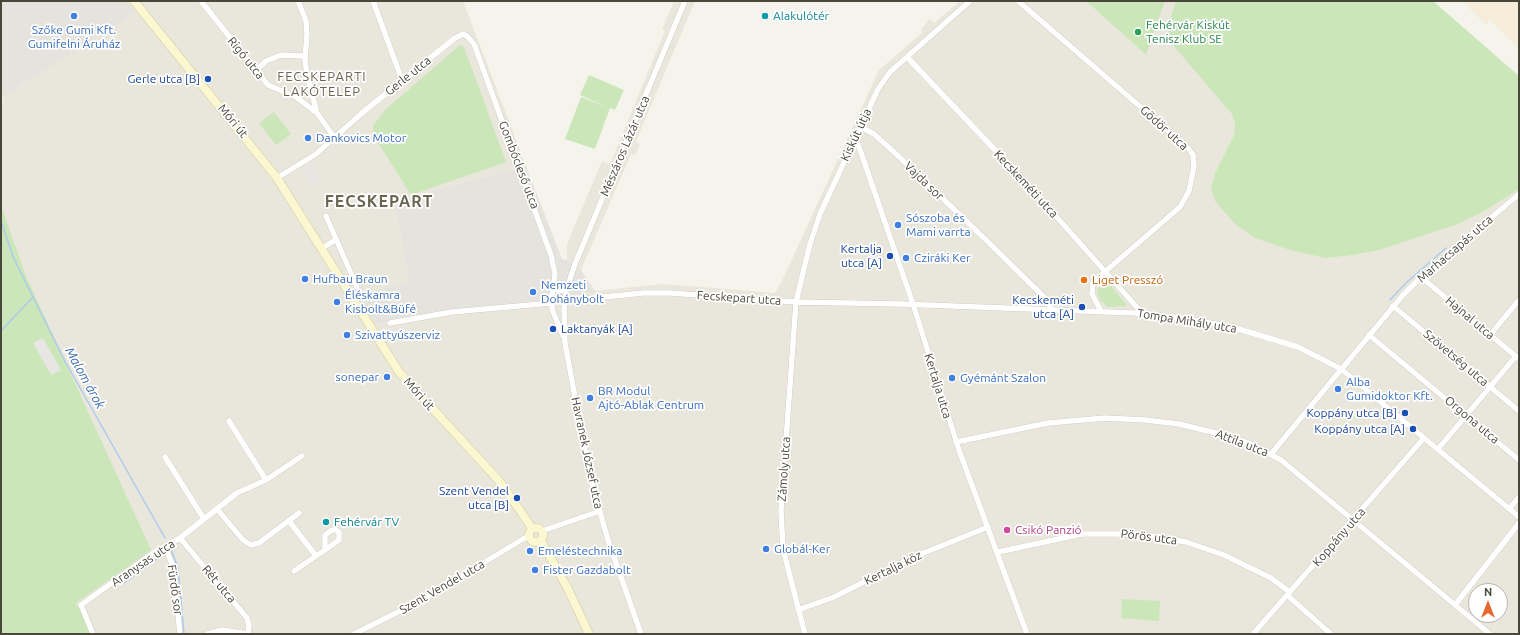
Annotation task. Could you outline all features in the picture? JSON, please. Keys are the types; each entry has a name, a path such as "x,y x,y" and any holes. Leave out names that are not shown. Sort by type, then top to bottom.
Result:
{"main road":[{"name":"Móri út","path":"134,1 277,178 399,372 501,483 532,528"},
{"path":"541,541 532,541 528,536 529,531 532,528 539,528 542,531 543,537 541,541 567,587 589,634"}],"street":[{"name":"Rigó utca","path":"201,1 246,59 272,88 296,97 318,113 334,137"},
{"path":"298,1 307,27 305,56 308,79 318,113"},
{"path":"373,1 402,80"},
{"name":"Mészáros Lázár utca","path":"566,291 575,264 685,1"},
{"name":"Kiskút útja","path":"796,302 813,233 859,126 884,80 907,57 970,1"},
{"name":"Gödör utca","path":"1018,1 1188,148 1193,155 1194,166 1189,191 1180,207 1105,271"},
{"name":"Gerle utca","path":"277,178 316,154 402,80 455,38 463,34"},
{"name":"Gombócleső utca","path":"463,34 471,39 474,44 542,228 554,265 555,282 552,306"},
{"path":"256,71 266,61 281,55 305,56"},
{"name":"Kecskeméti utca","path":"907,57 1030,187 1142,313"},
{"name":"Vajda sor","path":"859,126 874,134 911,168 1043,296 1052,310"},
{"name":"Kertalja utca","path":"856,135 913,304 956,442 998,552 1027,634"},
{"name":"Marhacsapás utca","path":"1271,454 1393,306 1421,277 1519,194"},
{"path":"326,216 335,240 357,287"},
{"path":"321,249 335,240"},
{"path":"1101,311 1093,299 1091,290 1093,282 1105,271"},
{"name":"Hajnal utca","path":"1421,277 1518,358"},
{"path":"553,289 566,291"},
{"name":"Havranek József utca","path":"566,291 564,309 564,338 589,473 600,512 640,634"},
{"name":"Fecskepart utca","path":"565,301 658,292 796,302 913,304"},
{"path":"1490,335 1519,300"},
{"name":"Zámoly utca","path":"796,302 781,521 783,549 805,634"},
{"name":"Tompa Mihály utca","path":"913,304 1142,313 1201,320 1255,333 1298,347 1341,369 1519,517"},
{"path":"552,306 564,338"},
{"path":"390,323 452,312 552,306 564,309"},
{"name":"Szövetség utca","path":"1393,306 1519,411"},
{"name":"Orgona utca","path":"1369,335 1519,460"},
{"path":"1438,449 1490,387 1518,358"},
{"name":"Attila utca","path":"956,442 1048,423 1092,418 1127,418 1165,422 1210,431 1249,443 1271,454 1490,634"},
{"path":"228,421 266,480"},
{"name":"Koppány utca","path":"1253,634 1354,521 1424,438"},
{"name":"Aranysas utca","path":"93,634 81,605 156,551 180,538 237,493 266,480 302,456"},
{"path":"166,457 204,519"},
{"path":"1509,509 1519,497"},
{"path":"217,509 243,540 251,545 259,543 299,514"},
{"path":"542,531 600,512"},
{"path":"289,521 316,556"},
{"path":"1455,605 1519,523"},
{"name":"Kertalja köz","path":"798,610 834,597 909,559 988,527"},
{"name":"Pörös utca","path":"998,552 1082,534 1152,536 1186,542 1224,555 1265,575 1331,634"},
{"name":"Szent Vendel utca","path":"354,634 420,601 528,536"},
{"name":"Rét utca","path":"180,538 247,618 249,626 248,634"},
{"name":"Fürdő sor","path":"165,547 174,570 180,634"},
{"path":"294,571 325,550"},
{"path":"207,634 222,630 248,634"}],"shaded area":[{"path":"1,1 125,1 135,12 3,97 1,94"},
{"path":"125,1 463,1 526,166 395,201 547,301 595,291 663,284 775,293 782,281 879,70 923,32 921,30 929,19 934,23 960,1 1176,1 1168,26 1231,113 1235,123 1234,135 1215,173 1211,188 1326,258 1354,255 1379,250 1483,212 1519,189 1519,634 93,634 76,603 26,276 1,205 1,114 3,97 134,12"},
{"path":"674,1 695,1 636,141 640,145 635,155 631,154 581,270 567,260 567,244 602,161 610,164 665,31 662,29"},
{"path":"1462,1 1519,1 1519,48 1490,20 1486,25"},
{"path":"314,160 322,183 308,185 302,168"},
{"path":"526,166 562,259 567,260 581,270 595,291 547,301 376,323 358,294 410,284 395,201"},
{"path":"43,338 61,370 51,375 33,343"}],"green space":[{"name":"Fehérvár Kiskút Tenisz Klub SE","path":"1086,1 1165,1 1146,55 1130,40"},
{"path":"1176,1 1433,1 1519,76 1519,189 1483,212 1455,225 1379,250 1354,255 1326,258 1290,250 1255,238 1235,224 1215,201 1211,188 1215,173 1234,135 1235,123 1231,113 1172,44 1168,26"},
{"path":"460,45 464,47 506,162 411,195 374,136 373,126 385,110"},
{"path":"589,75 624,90 615,110 610,108 595,149 565,139 581,97 607,107 580,95"},
{"path":"274,112 291,134 276,145 259,123"},
{"path":"1,205 26,276 151,550 76,603 93,634 1,634"},
{"path":"1105,281 1108,282 1126,306 1108,307 1100,300 1097,290"},
{"path":"1122,599 1160,601 1159,621 1121,618"}],"waterway":[{"name":"Malom árok","path":"1,221 14,259 66,363 165,538"},
{"path":"1390,300 1406,283 1446,248"},
{"path":"1,331 33,297"},
{"name":"Malom árok","path":"171,549 178,568 184,634"},
{"path":"124,583 165,553"}],"place":[{"name":"Szőke Gumi Kft. Gumifelni Áruház","path":"74,16"},
{"name":"Alakulótér","path":"765,16"},
{"name":"Fehérvár Kiskút Tenisz Klub SE","path":"1138,32"},
{"name":"Gerle utca [B]","path":"208,79"},
{"name":"Dankovics Motor","path":"308,138"},
{"name":"Sószoba és Mami varrta","path":"898,225"},
{"name":"Kertalja utca [A]","path":"890,256"},
{"name":"Cziráki Ker","path":"906,258"},
{"name":"Hufbau Braun","path":"305,279"},
{"name":"Liget Presszó","path":"1084,280"},
{"name":"Nemzeti Dohánybolt","path":"533,292"},
{"name":"Éléskamra Kisbolt&Büfé","path":"337,302"},
{"name":"Kecskeméti utca [A]","path":"1082,307"},
{"name":"Laktanyák [A]","path":"553,329"},
{"name":"Szivattyúszerviz","path":"347,335"},
{"name":"sonepar","path":"387,377"},
{"name":"Gyémánt Szalon","path":"952,378"},
{"name":"Alba Gumidoktor Kft.","path":"1338,389"},
{"name":"BR Modul Ajtó-Ablak Centrum","path":"590,398"},
{"name":"Koppány utca [B]","path":"1405,413"},
{"name":"Koppány utca [A]","path":"1413,429"},
{"name":"Szent Vendel utca [B]","path":"517,498"},
{"name":"Fehérvár TV","path":"326,522"},
{"name":"Csikó Panzió","path":"1007,530"},
{"name":"Globál-Ker","path":"766,549"},
{"name":"Emeléstechnika","path":"530,551"},
{"name":"Fister Gazdabolt","path":"535,570"}],"district":[{"name":"FECSKEPARTI LAKÓTELEP","path":"322,84"},
{"name":"FECSKEPART","path":"379,202"}]}
